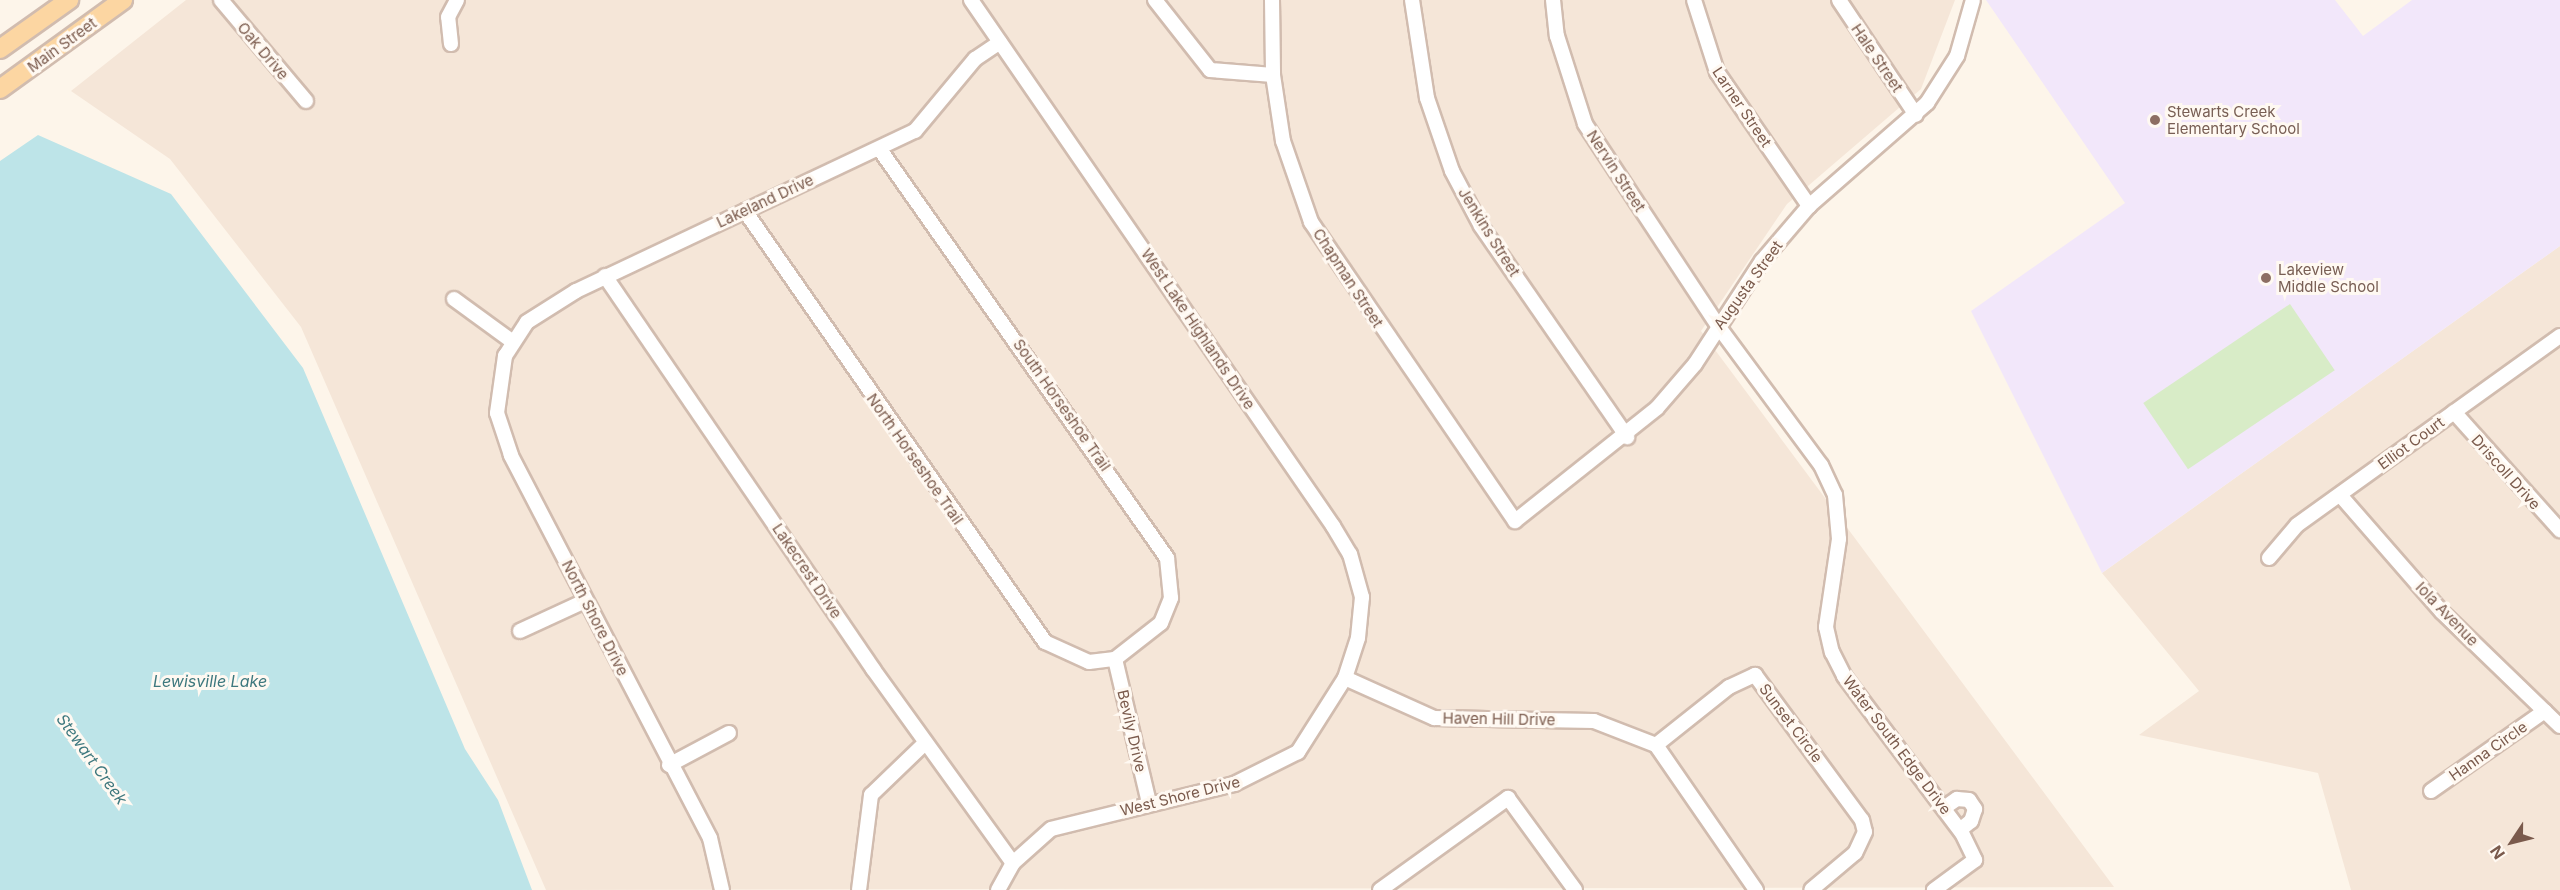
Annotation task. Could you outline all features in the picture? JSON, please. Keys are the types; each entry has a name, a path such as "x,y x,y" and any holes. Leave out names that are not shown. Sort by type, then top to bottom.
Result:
{"main road":[{"path":"0,49 69,0"},
{"name":"Main Street","path":"0,89 123,0"}],"street":[{"name":"Oak Drive","path":"221,0 306,101"},
{"path":"451,44 448,17 457,0"},
{"name":"West Lake Highlands Drive","path":"971,0 1350,554 1362,618 1345,678"},
{"path":"1155,0 1210,70 1273,75"},
{"name":"Chapman Street","path":"1272,0 1273,75 1290,170 1311,222 1515,521"},
{"name":"Jenkins Street","path":"1412,0 1427,98 1452,171 1481,226 1627,437"},
{"name":"Nervin Street","path":"1553,0 1557,36 1585,124 1718,326"},
{"name":"Larner Street","path":"1694,0 1717,72 1809,206"},
{"name":"Hale Street","path":"1839,0 1916,115"},
{"name":"Augusta Street","path":"1515,521 1627,437 1695,364 1762,261 1809,206 1916,115 1957,56 1973,0"},
{"name":"Lakeland Drive","path":"513,342 527,322 605,276 880,150 926,123 975,59 1000,42"},
{"name":"South Horseshoe Trail","path":"880,150 1167,558 1171,598 1161,623 1135,649 1115,659"},
{"name":"North Horseshoe Trail","path":"745,211 1045,642 1089,662 1115,659"},
{"name":"Lakecrest Drive","path":"605,276 925,743 1013,863"},
{"path":"454,299 513,342"},
{"name":"Water South Edge Drive","path":"1718,326 1821,465 1839,518 1827,627 1832,652 1844,676 1960,830 1975,860 1934,890"},
{"name":"Elliot Court","path":"2270,558 2297,525 2560,336"},
{"name":"North Shore Drive","path":"513,342 498,380 500,427 585,601 669,765 710,838 722,890"},
{"name":"Driscoll Drive","path":"2454,412 2560,530"},
{"name":"Iola Avenue","path":"2340,495 2442,612 2560,726"},
{"path":"520,631 585,601"},
{"name":"Bevily Drive","path":"1115,659 1149,803"},
{"name":"Sunset Circle","path":"1656,745 1729,687 1755,675 1862,820 1865,832 1855,853 1811,890"},
{"name":"Haven Hill Drive","path":"1345,678 1434,718 1594,721 1656,745"},
{"name":"West Shore Drive","path":"998,890 1013,863 1051,829 1149,803 1234,784 1289,759 1305,745 1345,678"},
{"name":"Hanna Circle","path":"2431,791 2546,711"},
{"path":"669,765 729,734"},
{"path":"859,890 872,795 925,743"},
{"path":"1656,745 1756,890"},
{"path":"1380,890 1508,798 1575,890"},
{"path":"1944,808 1957,799 1969,800 1975,808 1971,821 1960,830"}],"shaded area":[{"path":"186,0 1955,0 1921,89 1787,204 1701,331 2114,887 546,890 301,327 170,159 71,91"},
{"name":"Lakeview Middle School","path":"1986,0 2335,0 2363,36 2412,0 2560,0 2560,246 2102,573 1971,311 2125,203"},
{"path":"2560,246 2560,890 2351,890 2318,773 2139,735 2199,691 2102,573"}],"green space":[{"path":"2290,304 2335,370 2188,469 2143,403"}],"water":[{"name":"Lewisville Lake","path":"38,135 171,194 303,368 465,749 498,800 532,890 0,890 0,161"}],"place":[{"name":"Stewarts Creek Elementary School","path":"2155,120"},
{"name":"Lakeview Middle School","path":"2266,278"}],"water label":[{"name":"Stewart Creek","path":"92,759"}]}
